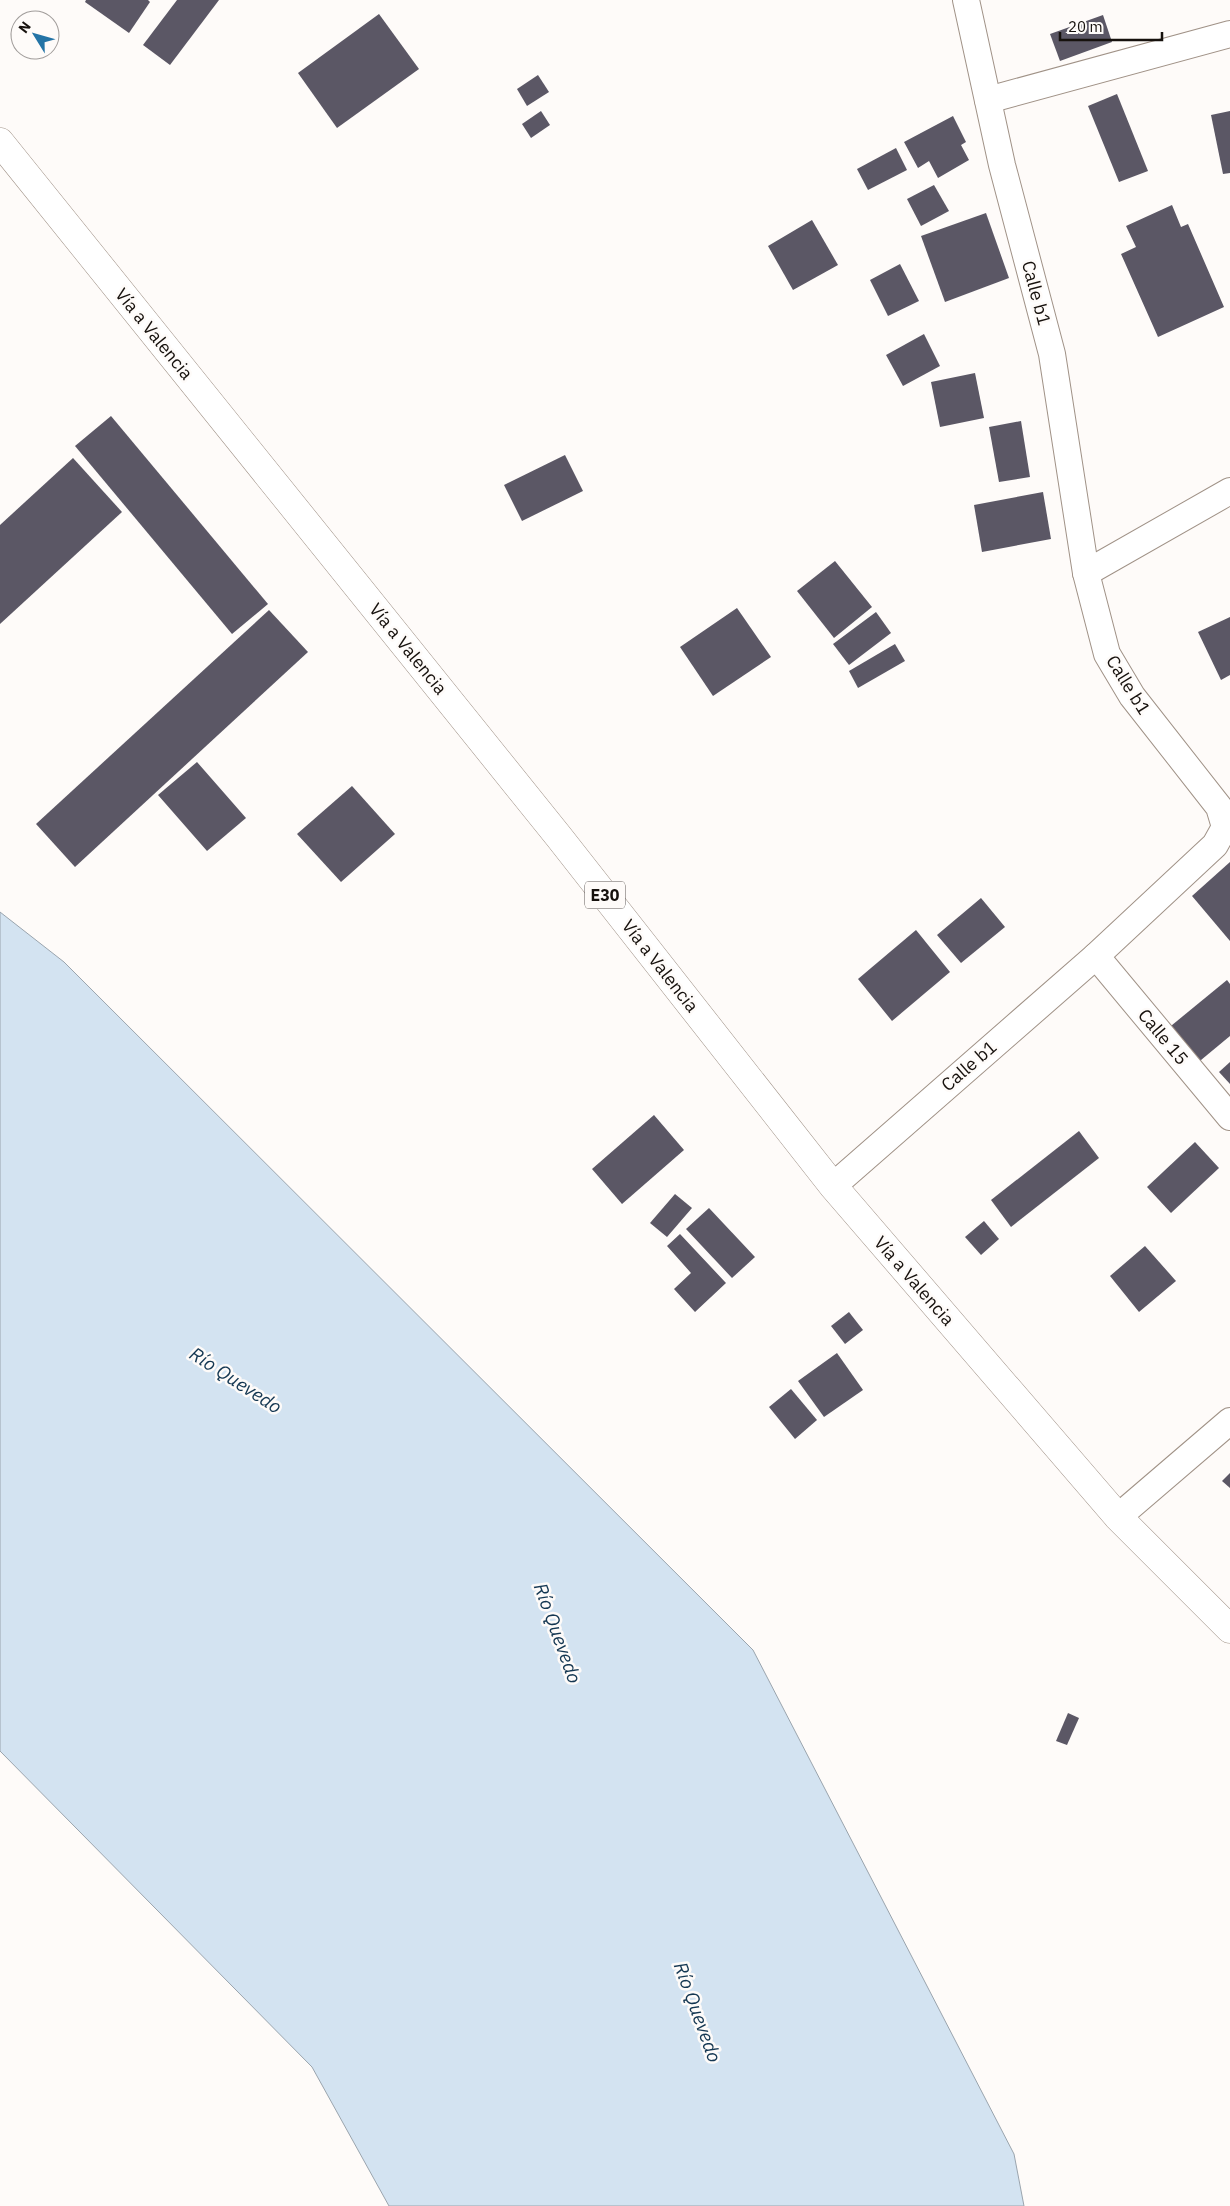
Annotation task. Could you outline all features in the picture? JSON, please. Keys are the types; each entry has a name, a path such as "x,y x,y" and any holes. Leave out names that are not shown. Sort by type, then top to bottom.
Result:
{"highway":[{"name":"Vía a Valencia","path":"0,142 559,837 833,1186 1118,1517 1230,1629"}],"street":[{"name":"Calle b1","path":"833,1186 1096,956 1215,845 1225,827 1220,807 1132,696 1107,654 1086,573 1052,354 1004,174 966,0"},
{"path":"988,100 1230,34"},
{"path":"1086,573 1230,491"},
{"name":"Calle 15","path":"1096,956 1230,1117"},
{"path":"1118,1517 1230,1421"}],"water":[{"name":"Río Quevedo","path":"0,912 64,962 753,1650 1014,2154 1024,2206 389,2206 312,2067 0,1751"}],"building":[{"path":"86,0 148,0 150,2 129,33 85,2"},
{"path":"177,0 219,0 170,65 143,45"},
{"path":"379,14 419,69 337,128 298,73"},
{"path":"1103,15 1112,42 1060,61 1050,34"},
{"path":"538,75 549,92 527,106 517,89"},
{"path":"1117,94 1148,171 1119,182 1088,106"},
{"path":"541,111 550,125 531,138 522,124"},
{"path":"1230,111 1230,173 1223,174 1211,115"},
{"path":"953,116 966,142 961,145 969,160 938,178 929,161 918,168 904,142"},
{"path":"896,148 907,170 868,190 857,169"},
{"path":"934,185 949,211 921,226 907,199"},
{"path":"1172,205 1181,227 1188,224 1224,307 1158,337 1121,254 1136,247 1126,226"},
{"path":"986,213 1009,278 945,302 921,236"},
{"path":"812,220 838,265 793,290 768,246"},
{"path":"900,264 919,301 888,316 870,280"},
{"path":"924,334 940,366 903,386 886,355"},
{"path":"975,373 984,418 940,427 931,382"},
{"path":"111,416 268,604 232,634 75,446"},
{"path":"1021,421 1030,477 999,482 989,427"},
{"path":"565,455 583,491 522,521 504,485"},
{"path":"73,458 122,512 0,624 0,525"},
{"path":"1043,492 1051,539 982,552 974,505"},
{"path":"835,561 872,607 834,638 797,591"},
{"path":"737,608 771,657 713,696 680,647"},
{"path":"269,610 308,652 75,867 36,824"},
{"path":"876,612 891,633 849,665 833,644"},
{"path":"1230,617 1230,675 1221,680 1198,632"},
{"path":"895,644 905,661 858,688 849,671"},
{"path":"197,762 246,818 207,851 158,795"},
{"path":"352,786 395,834 341,882 297,834"},
{"path":"1230,862 1230,941 1192,896"},
{"path":"981,898 1005,927 961,963 937,935"},
{"path":"916,930 950,972 892,1021 858,979"},
{"path":"1227,980 1230,984 1230,1036 1195,1065 1166,1030"},
{"path":"1230,1062 1230,1084 1219,1072"},
{"path":"654,1115 684,1150 622,1204 592,1169"},
{"path":"1079,1131 1099,1158 1011,1227 991,1200"},
{"path":"1195,1142 1219,1168 1171,1213 1147,1187"},
{"path":"675,1194 692,1208 667,1237 650,1223"},
{"path":"709,1208 755,1257 732,1278 686,1229"},
{"path":"984,1221 999,1239 981,1255 965,1237"},
{"path":"680,1234 726,1283 695,1312 674,1289 691,1273 667,1246"},
{"path":"1145,1246 1176,1281 1139,1312 1110,1276"},
{"path":"849,1312 863,1330 845,1344 831,1326"},
{"path":"837,1353 863,1390 824,1417 798,1381"},
{"path":"791,1389 817,1420 795,1439 769,1407"},
{"path":"1230,1473 1230,1488 1222,1481"},
{"path":"1068,1713 1079,1718 1067,1745 1056,1741"}]}
